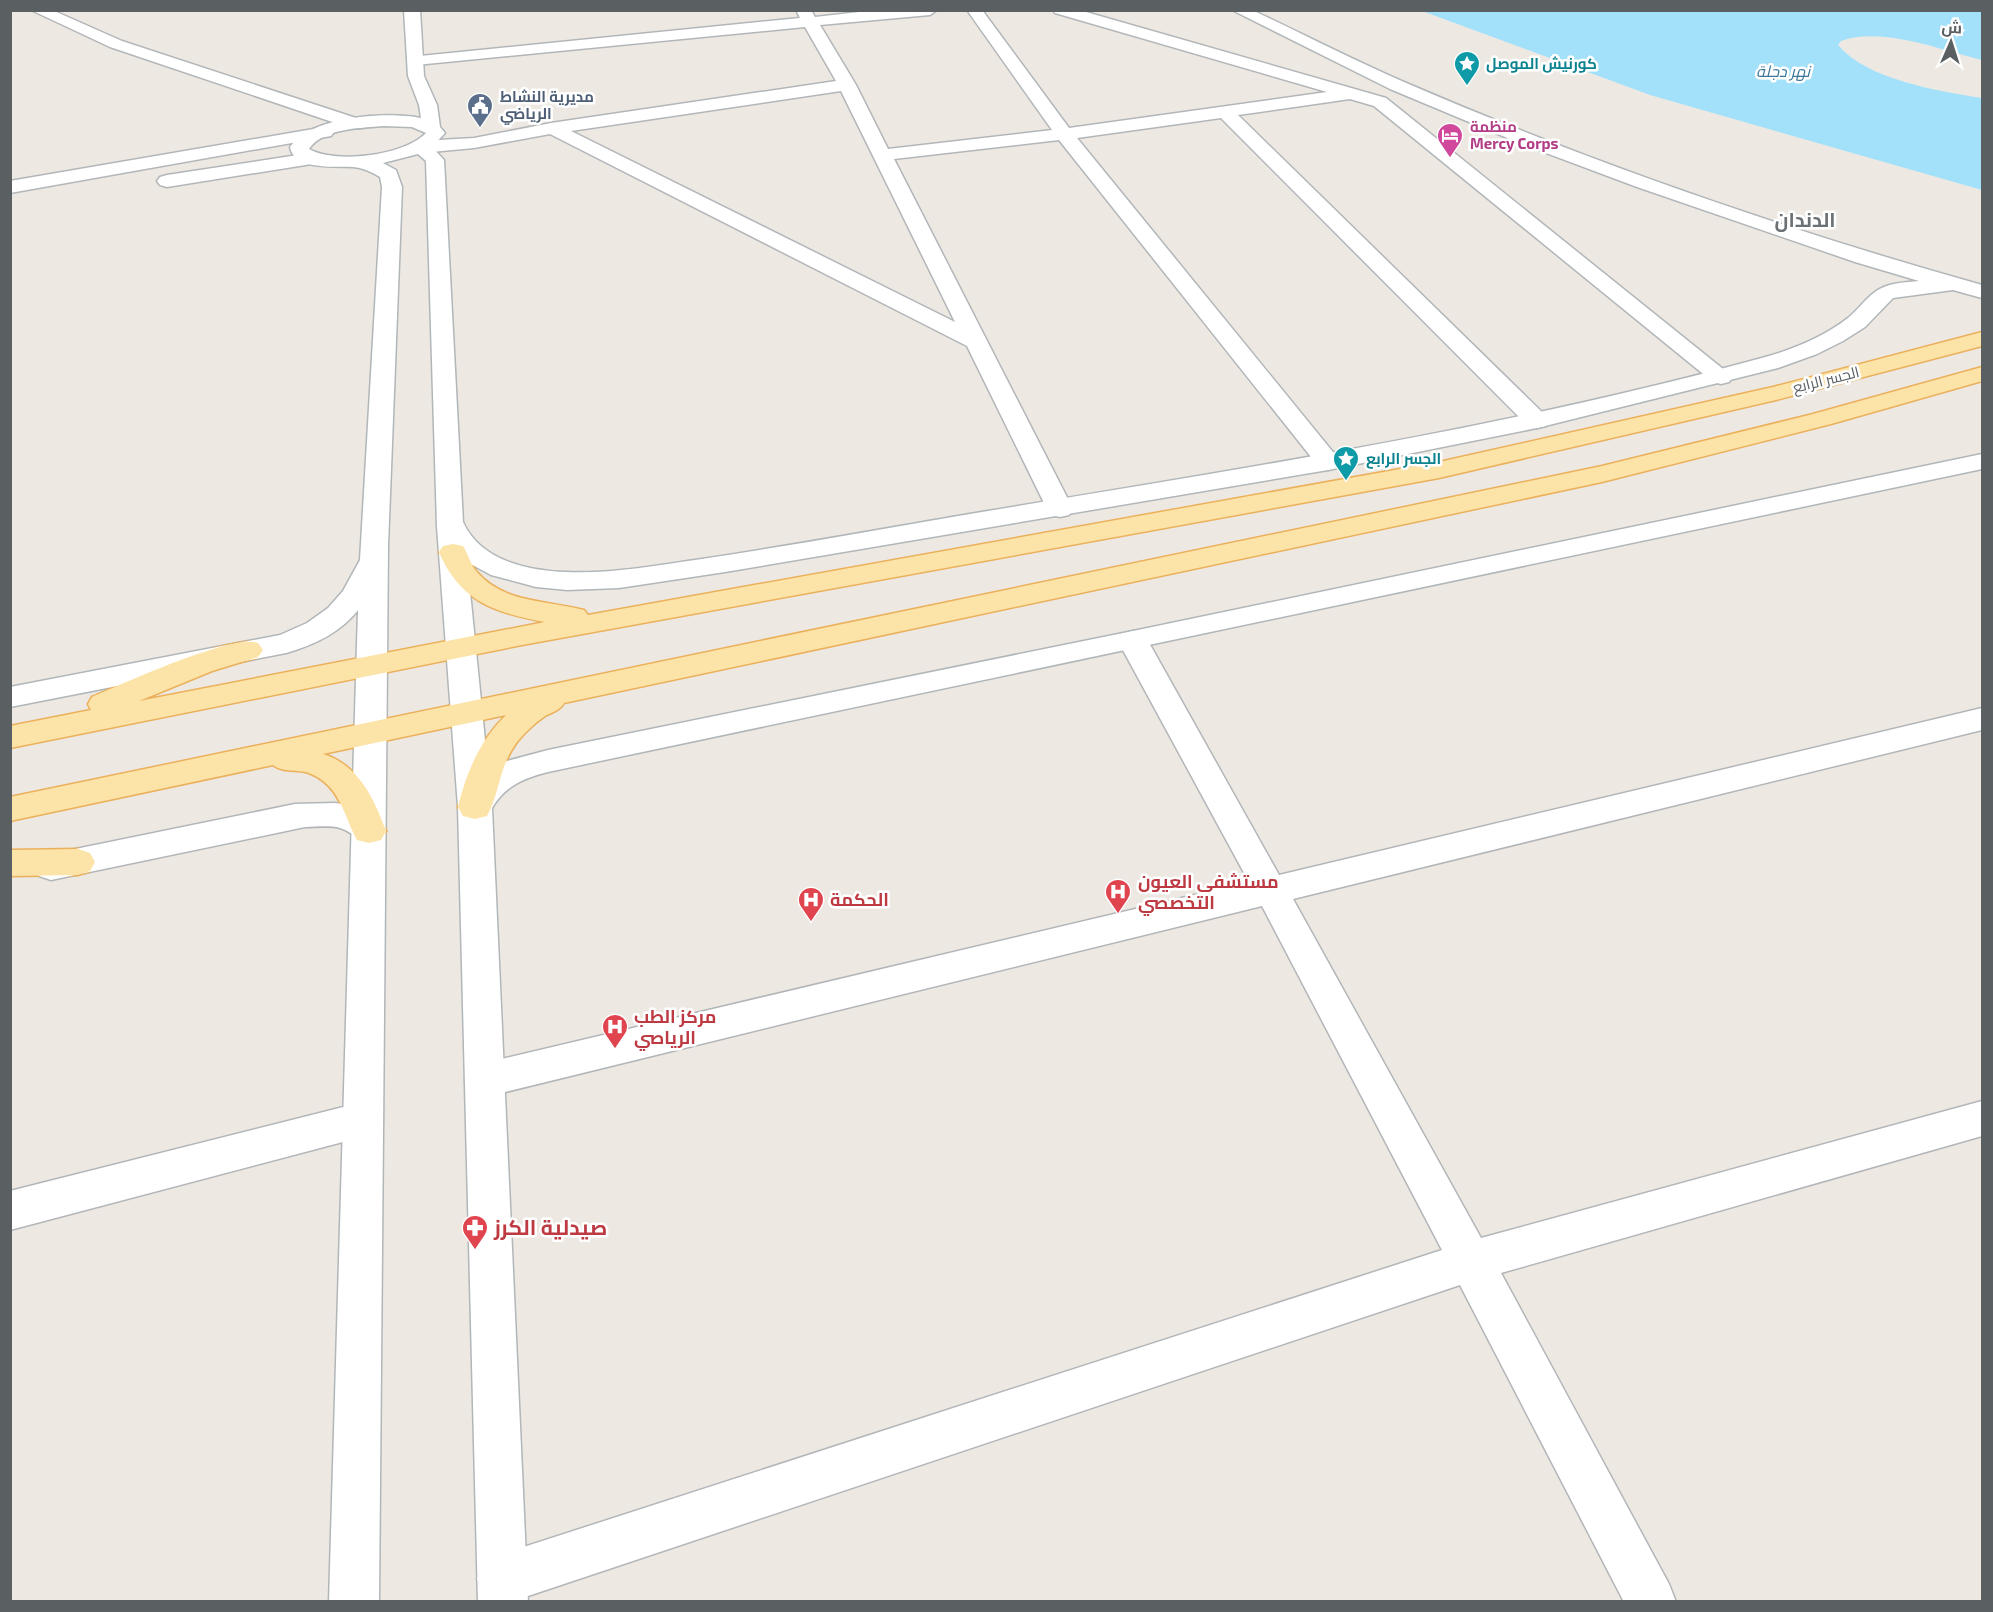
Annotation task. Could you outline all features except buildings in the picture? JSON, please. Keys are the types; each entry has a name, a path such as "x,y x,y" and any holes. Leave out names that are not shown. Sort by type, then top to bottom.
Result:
{"main road":[{"name":"الجسر الرابع","path":"657,611 1439,470 1776,393 1983,339"},
{"name":"الجسر الرابع","path":"590,686 1602,474 1822,419 1983,374"},
{"path":"451,537 464,574 485,593 519,608 560,616 607,616 657,611"},
{"path":"10,736 372,664 657,611"},
{"path":"10,736 103,704 201,664 248,650"},
{"path":"10,809 590,686"},
{"path":"475,807 480,781 492,753 511,728 538,706 590,686"},
{"path":"203,769 269,759 299,759 326,766 342,779 353,794 363,812 369,831"},
{"path":"10,863 78,862"}],"street":[{"path":"38,10 116,44 361,123 400,100 416,68"},
{"path":"412,10 416,68 428,105 428,134 435,160 451,537 475,807 503,1590 1472,1261 1983,1118"},
{"path":"416,68 805,16 930,10"},
{"path":"974,10 1064,134 1328,462"},
{"path":"1060,10 1356,94 1389,108 1720,377"},
{"path":"1239,10 1419,95 1576,159 1862,258 1983,292"},
{"path":"1266,10 1467,98 1566,138 1663,174 1834,230"},
{"path":"805,16 847,85 1060,509"},
{"path":"1356,94 1373,88 1377,84 1376,75"},
{"path":"10,187 325,132 361,123 402,121 428,134 474,143 551,128 847,85"},
{"path":"883,155 1064,134 1356,94 1419,95"},
{"path":"1225,112 1537,421"},
{"path":"551,128 976,342"},
{"path":"310,159 300,152 300,147 304,141 325,132"},
{"path":"351,161 394,155 428,134"},
{"path":"149,183 310,159 351,161 374,166 389,174 392,188 374,557 354,1602"},
{"path":"10,204 80,194"},
{"path":"1862,258 1879,275 1886,293"},
{"path":"451,537 457,539 472,554 501,569 536,578 595,580 674,572 1060,509 1328,462 1537,421 1720,377 1809,349 1857,322 1886,293 1953,284"},
{"path":"475,807 486,788 501,776 520,767 1133,642 1983,462"},
{"path":"10,696 286,643 328,625 339,616 353,598 374,557"},
{"path":"1133,642 1272,892 1472,1261 1651,1602"},
{"path":"485,1080 1983,719"},
{"path":"10,875 295,816 323,814 346,816 359,821 369,831"},
{"path":"10,1211 363,1120"}],"water":[{"name":"نهر دجلة","path":"1422,11 1982,11 1982,60 1912,41 1875,36 1857,37 1841,41 1838,45 1851,57 1885,75 1945,92 1982,98 1982,190 1650,95"}],"place":[{"name":"كورنيش الموصل","path":"1467,87"},
{"name":"مديرية النشاط الرياضي","path":"480,129"},
{"name":"منظمة Mercy Corps","path":"1450,159"},
{"name":"الجسر الرابع","path":"1346,482"},
{"name":"مستشفى العيون التخصصي","path":"1118,915"},
{"name":"الحكمة","path":"811,923"},
{"name":"مركز الطب الرياصي","path":"615,1050"},
{"name":"صيدلية الكرز","path":"475,1251"}],"district":[{"name":"الدندان","path":"1805,220"}]}
